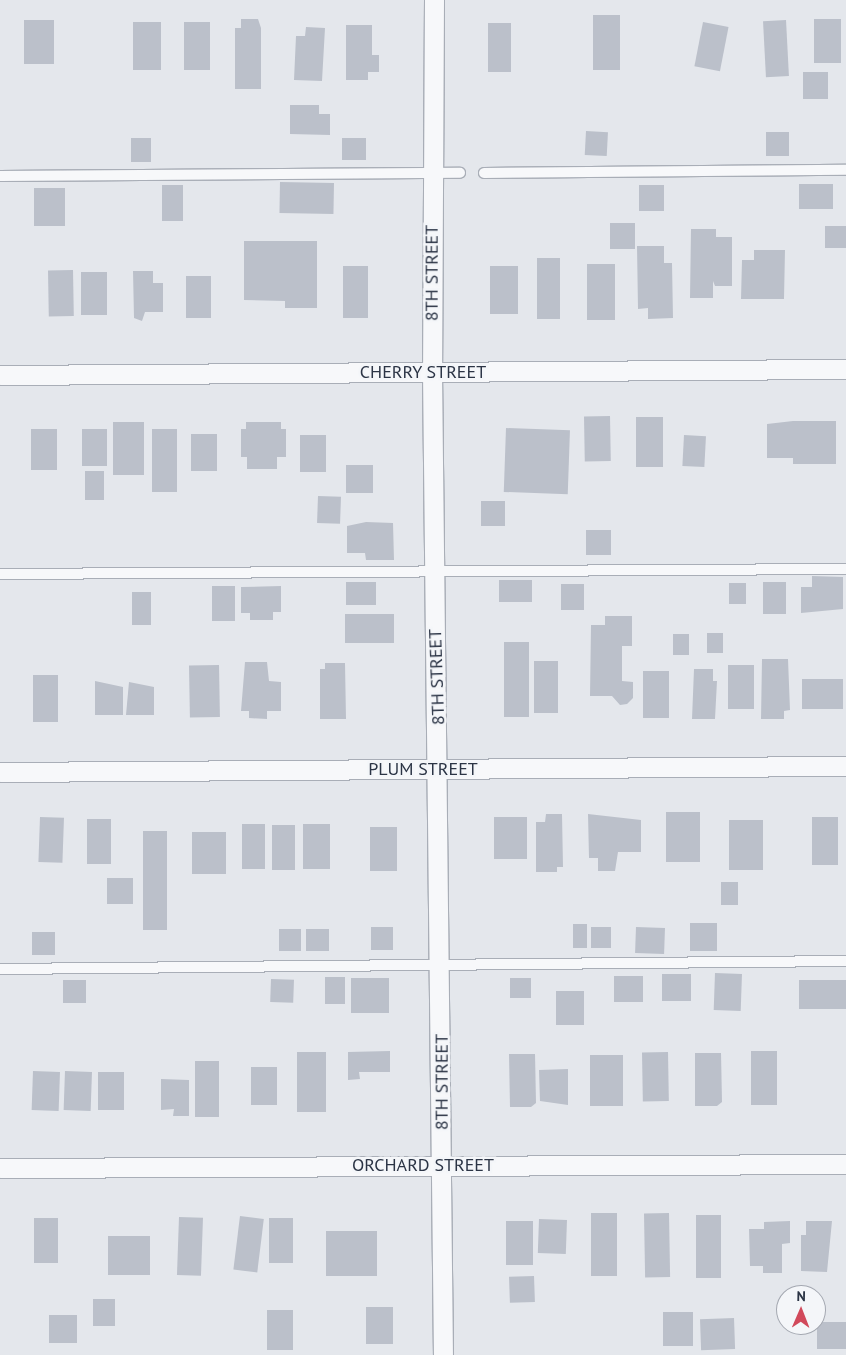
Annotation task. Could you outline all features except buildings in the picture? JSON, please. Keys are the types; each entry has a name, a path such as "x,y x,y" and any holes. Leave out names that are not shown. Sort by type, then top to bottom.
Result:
{"street":[{"name":"8TH STREET","path":"434,0 431,173 432,372 441,965 443,1355"},
{"name":"CHERRY STREET","path":"0,375 846,369"},
{"name":"PLUM STREET","path":"0,772 846,766"},
{"name":"ORCHARD STREET","path":"0,1168 442,1164 846,1164"}],"lane":[{"path":"484,173 846,170"},
{"path":"0,176 460,173"},
{"path":"0,574 846,569"},
{"path":"0,969 846,961"}]}
